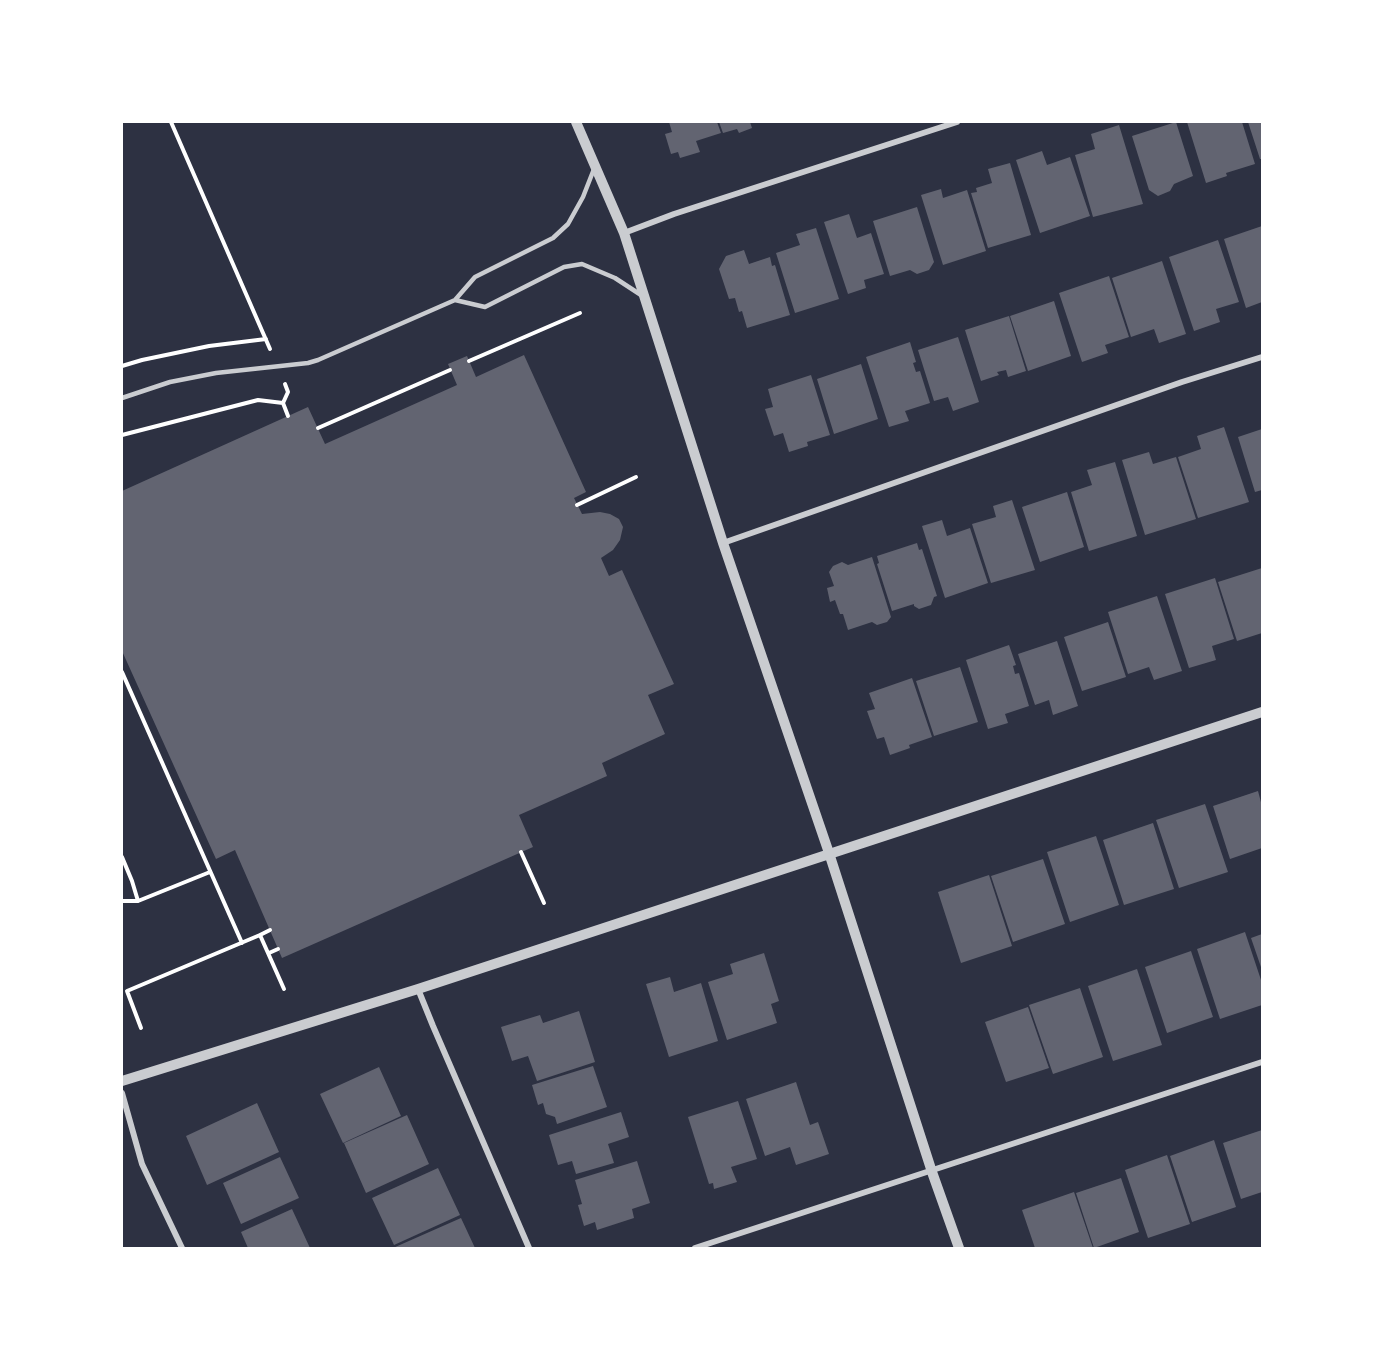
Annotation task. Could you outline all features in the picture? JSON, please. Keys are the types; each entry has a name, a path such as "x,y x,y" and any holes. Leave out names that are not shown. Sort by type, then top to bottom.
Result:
{"street":[{"path":"576,122 624,232 723,543 829,853 932,1172 959,1248"},
{"path":"624,232 957,122"},
{"path":"723,543 1182,382 1263,357"},
{"path":"122,1081 418,989 1263,712"},
{"path":"418,989 530,1248"},
{"path":"695,1248 1263,1062"},
{"path":"122,1093 142,1164 182,1248"}],"lane":[{"path":"122,398 170,382 216,373 318,360 455,300 475,277 553,238 568,224 584,196 596,165"},
{"path":"455,300 485,307 564,267 582,264 615,278 645,299"}],"path":[{"path":"171,122 278,366 288,392 283,403 288,416"},
{"path":"470,361 580,313"},
{"path":"122,366 209,346 266,339"},
{"path":"318,428 450,370"},
{"path":"122,435 258,400 283,403"},
{"path":"577,505 636,477"},
{"path":"122,672 242,943"},
{"path":"521,852 544,903"},
{"path":"122,857 138,901"},
{"path":"122,901 138,901 210,872"},
{"path":"141,1028 127,991 270,930"},
{"path":"260,935 284,988"},
{"path":"269,953 278,949"}],"building":[{"path":"669,122 717,122 721,133 696,141 700,152 680,158 678,152 671,154 665,134 672,132"},
{"path":"719,122 750,122 752,128 739,133 737,129 723,133"},
{"path":"1176,122 1193,176 1174,184 1170,191 1158,196 1149,190 1132,136"},
{"path":"1187,122 1242,122 1255,164 1226,173 1227,176 1206,183"},
{"path":"1248,122 1262,122 1262,159 1260,159"},
{"path":"1119,125 1143,204 1093,217 1075,155 1095,149 1091,134"},
{"path":"1042,151 1047,165 1070,157 1090,216 1040,233 1016,160"},
{"path":"1010,163 1031,235 988,248 971,193 977,192 976,188 992,183 988,169"},
{"path":"941,189 943,198 967,190 986,251 943,265 921,195"},
{"path":"917,207 934,262 929,270 917,274 910,270 890,276 873,221"},
{"path":"849,214 857,238 871,233 884,274 864,280 866,288 848,294 824,222"},
{"path":"1262,226 1262,302 1246,308 1224,239"},
{"path":"816,228 839,299 795,313 776,253 800,245 796,234"},
{"path":"1218,240 1239,302 1216,309 1220,322 1194,331 1169,257"},
{"path":"744,250 749,264 770,257 772,266 775,265 790,315 747,328 735,298 729,299 719,269 726,256"},
{"path":"1162,261 1186,334 1159,343 1154,329 1131,337 1112,278"},
{"path":"1109,276 1129,337 1105,345 1108,353 1082,362 1059,293"},
{"path":"1054,301 1071,356 1028,371 1010,316"},
{"path":"1009,316 1026,371 1008,377 1006,370 997,372 999,375 981,381 965,330"},
{"path":"958,337 979,402 953,411 948,397 934,401 918,350"},
{"path":"910,342 916,362 913,363 916,372 920,371 930,403 905,411 909,421 889,427 866,357"},
{"path":"524,355 586,492 574,498 582,514 600,512 610,514 619,519 623,527 620,540 613,550 601,558 609,576 622,570 674,684 648,695 665,734 602,763 607,776 519,815 533,847 282,958 235,850 216,859 122,651 122,491 308,407 325,444 457,385 448,364 467,356 476,377"},
{"path":"861,364 878,419 834,434 817,379"},
{"path":"811,375 830,435 807,442 808,446 789,452 783,433 774,436 765,409 773,407 768,389"},
{"path":"1224,427 1249,502 1198,518 1178,457 1201,449 1197,436"},
{"path":"1262,429 1262,490 1255,492 1238,437"},
{"path":"1149,452 1153,464 1176,457 1196,519 1145,535 1122,460"},
{"path":"1115,462 1137,536 1089,551 1071,492 1092,485 1087,470"},
{"path":"1067,492 1084,547 1040,562 1022,507"},
{"path":"1012,500 1035,570 991,583 972,524 996,517 993,506"},
{"path":"942,520 947,536 970,528 988,583 945,598 922,526"},
{"path":"917,543 919,550 922,549 937,596 934,597 931,605 919,609 914,604 892,611 877,564 879,563 877,556"},
{"path":"872,557 891,617 887,622 877,625 872,622 848,630 835,600 830,602 827,588 834,586 829,572 833,566 842,562 848,565"},
{"path":"1262,568 1262,633 1237,641 1218,582"},
{"path":"1215,578 1234,639 1212,646 1216,660 1189,668 1165,594"},
{"path":"1157,596 1182,671 1154,680 1149,667 1128,674 1108,612"},
{"path":"1108,622 1126,677 1082,691 1064,637"},
{"path":"1057,641 1078,706 1053,715 1049,700 1035,705 1018,654"},
{"path":"1009,645 1016,665 1013,666 1015,674 1019,673 1029,706 1005,714 1008,723 988,729 966,660"},
{"path":"960,667 978,722 934,736 916,681"},
{"path":"912,678 932,737 890,755 884,737 877,739 867,711 875,709 869,693"},
{"path":"1258,791 1262,806 1262,848 1230,859 1213,806"},
{"path":"1205,804 1228,872 1179,888 1156,820"},
{"path":"1153,823 1174,889 1124,905 1103,840"},
{"path":"1096,836 1119,905 1070,922 1047,852"},
{"path":"1043,859 1065,924 1013,942 991,876"},
{"path":"989,875 1012,946 961,963 938,892"},
{"path":"1245,932 1262,983 1262,1005 1220,1019 1197,949"},
{"path":"1262,934 1262,970 1251,938"},
{"path":"1191,951 1213,1017 1167,1033 1145,967"},
{"path":"764,953 779,1001 771,1004 777,1023 727,1040 708,982 733,974 730,964"},
{"path":"1137,969 1162,1045 1113,1061 1088,986"},
{"path":"670,977 674,992 701,983 718,1041 669,1057 646,984"},
{"path":"1080,988 1103,1057 1053,1074 1029,1005"},
{"path":"1028,1007 1049,1068 1006,1082 985,1022"},
{"path":"579,1011 595,1062 537,1081 528,1056 512,1061 501,1027 540,1015 543,1023"},
{"path":"593,1066 607,1107 557,1124 555,1117 546,1114 543,1103 538,1105 532,1085"},
{"path":"379,1067 401,1116 343,1143 320,1094"},
{"path":"796,1082 810,1125 818,1122 829,1154 796,1165 790,1147 765,1156 746,1099"},
{"path":"738,1101 757,1159 731,1167 737,1182 714,1189 713,1183 709,1184 688,1117"},
{"path":"257,1103 279,1152 207,1185 186,1136"},
{"path":"621,1112 629,1137 608,1144 614,1163 576,1174 572,1161 558,1165 549,1135"},
{"path":"407,1115 429,1164 366,1193 344,1143"},
{"path":"1262,1130 1262,1192 1241,1199 1223,1143"},
{"path":"1214,1140 1236,1207 1192,1222 1170,1156"},
{"path":"1167,1155 1190,1224 1148,1238 1125,1170"},
{"path":"280,1157 299,1198 241,1224 223,1183"},
{"path":"637,1161 650,1203 632,1209 634,1218 597,1230 595,1222 584,1226 578,1205 582,1204 575,1180"},
{"path":"438,1168 460,1215 394,1245 372,1198"},
{"path":"1121,1178 1139,1232 1094,1248 1076,1193"},
{"path":"1074,1192 1093,1248 1035,1248 1022,1210"},
{"path":"292,1209 310,1248 248,1248 241,1232"},
{"path":"461,1218 475,1248 393,1248"}]}
